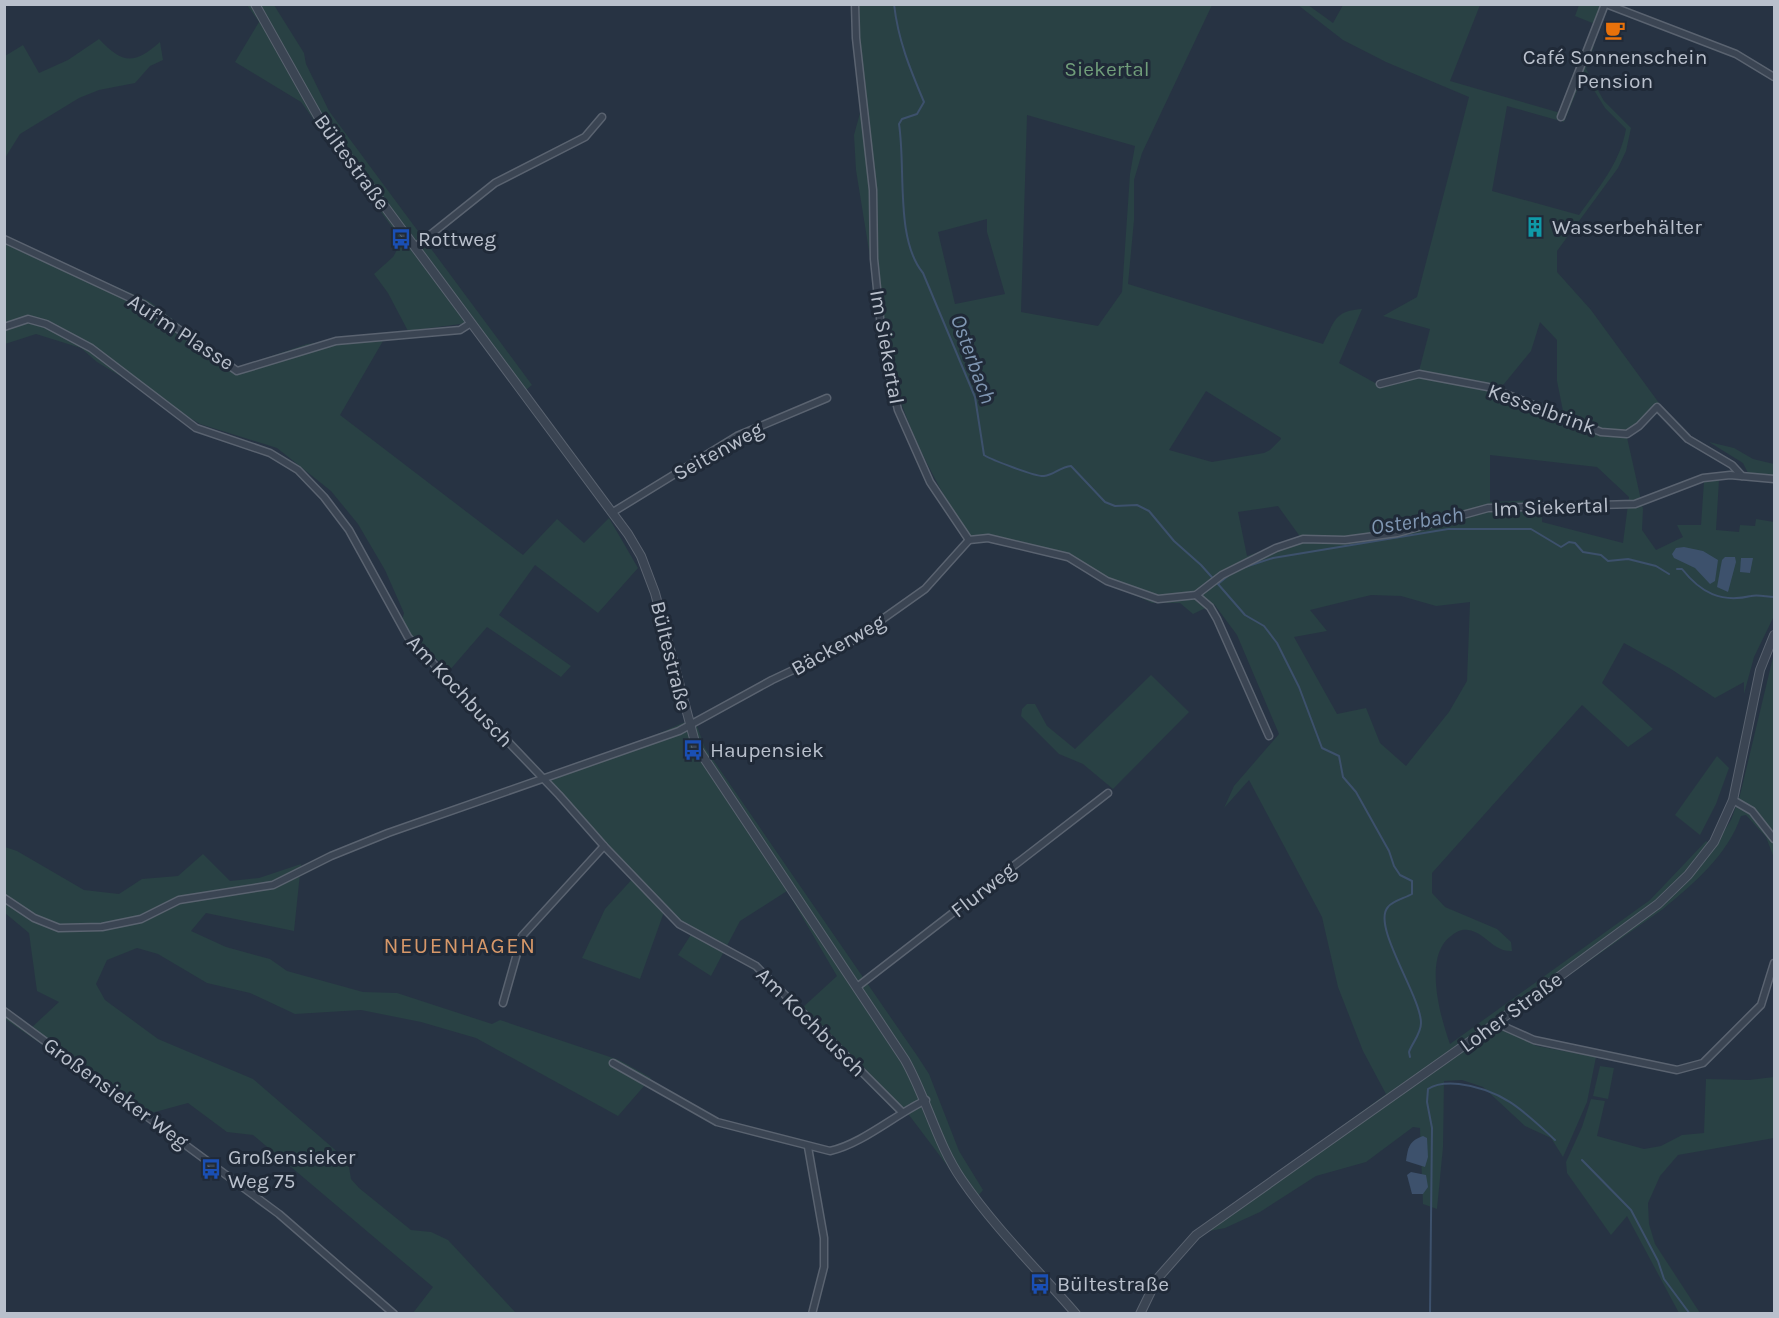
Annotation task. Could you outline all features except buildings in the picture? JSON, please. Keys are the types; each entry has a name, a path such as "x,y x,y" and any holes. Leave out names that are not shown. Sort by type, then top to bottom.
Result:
{"street":[{"name":"Bültestraße","path":"255,4 319,118 613,512 641,556 655,593 689,726 702,755 905,1060 926,1100 943,1145 962,1180 1076,1314"},
{"name":"Im Siekertal","path":"855,4 856,38 873,190 874,270 883,347 898,410 930,482 969,540"},
{"path":"1561,117 1606,4 1736,54 1774,77"},
{"path":"415,247 495,183 585,137 602,117"},
{"name":"Auf'm Plasse","path":"4,239 143,304 237,371 336,341 460,330 471,323"},
{"name":"Am Kochbusch","path":"4,327 28,319 46,324 91,348 196,428 270,453 298,470 324,497 349,530 408,637 542,780 559,795 604,846 680,924 756,966 902,1112"},
{"name":"Kesselbrink","path":"1380,384 1419,374 1488,387 1601,432 1627,434 1639,426 1657,407 1688,439 1732,465 1742,476"},
{"name":"Seitenweg","path":"613,512 737,436 827,398"},
{"name":"Im Siekertal","path":"1196,595 1217,578 1276,548 1303,539 1345,540 1397,533 1488,508 1635,504 1703,478 1742,476 1774,479"},
{"path":"969,540 988,538 1068,557 1107,581 1158,599 1196,595 1210,607 1217,618 1269,736"},
{"name":"Bäckerweg","path":"689,726 863,634 925,590 969,540"},
{"name":"Loher Straße","path":"1140,1314 1157,1279 1196,1235 1496,1023 1658,904 1688,875 1714,842 1733,800 1760,670 1774,635"},
{"path":"4,898 34,918 58,928 102,927 141,919 179,900 273,885 331,856 388,833 689,726"},
{"name":"Flurweg","path":"857,987 1108,793"},
{"path":"1733,800 1752,811 1774,838"},
{"path":"503,1003 522,936 604,846"},
{"path":"1496,1023 1534,1040 1677,1070 1703,1063 1761,1005 1774,963"},
{"name":"Großensieker Weg","path":"4,1011 279,1214 394,1314"},
{"path":"613,1063 717,1122 830,1151 843,1148 926,1100"},
{"path":"808,1147 824,1238 824,1267 812,1314"}],"green space":[{"path":"247,5 274,5 304,53 306,64 329,111 532,385 521,394 468,323 408,331 388,293 374,274 393,257 402,241 301,102 235,62 259,22"},
{"name":"Siekertal","path":"853,5 1212,5 1142,153 1134,180 1134,220 1128,284 1323,344 1340,315 1362,309 1339,363 1377,384 1419,371 1430,329 1383,316 1417,297 1469,97 1386,62 1343,40 1298,5 1308,5 1333,23 1343,5 1480,5 1450,81 1557,112 1561,111 1588,42 1594,46 1586,69 1604,101 1631,128 1626,151 1618,168 1557,251 1557,272 1591,310 1659,403 1638,426 1626,433 1643,509 1642,530 1656,550 1683,537 1677,525 1701,525 1704,482 1719,480 1716,530 1739,532 1740,525 1755,526 1756,519 1774,522 1774,616 1754,657 1744,694 1744,682 1715,698 1671,669 1624,643 1602,683 1653,729 1628,747 1582,705 1432,873 1432,893 1445,907 1497,929 1511,942 1512,951 1500,948 1479,934 1468,930 1455,933 1443,945 1438,957 1436,987 1450,1044 1650,900 1706,841 1714,847 1731,820 1740,795 1774,653 1774,858 1766,837 1746,815 1741,816 1727,844 1718,856 1698,879 1675,899 1497,1026 1537,1046 1596,1057 1587,1102 1563,1157 1551,1138 1525,1126 1483,1087 1462,1080 1444,1081 1443,1147 1437,1209 1423,1204 1420,1128 1413,1127 1366,1162 1316,1176 1260,1212 1225,1228 1194,1234 1386,1094 1363,1051 1338,987 1322,917 1249,780 1224,808 1234,786 1279,734 1237,635 1214,604 1193,614 1180,603 1152,603 1111,584 1066,557 989,538 973,544 940,488 912,431 892,371 885,339 882,306 875,310 871,263 856,170 854,135 860,113","holes":["1584,74 1605,108 1626,129 1614,164 1579,215 1492,191 1507,106 1564,122","1027,115 1135,146 1130,174 1122,292 1098,326 1021,312","987,219 987,232 1005,294 955,304 938,232","1540,322 1557,340 1557,381 1563,411 1497,387 1504,384 1531,351","1206,391 1281,438 1264,453 1212,462 1169,450","1490,455 1597,467 1629,497 1623,543 1542,522 1542,500 1490,502","1278,506 1301,538 1247,556 1238,512","1371,595 1401,596 1436,606 1470,602 1467,681 1449,712 1406,766 1380,743 1366,708 1337,714 1294,637 1327,631 1310,610"]},
{"path":"1579,5 1601,5 1595,24 1575,16"},
{"path":"99,39 114,53 128,58 142,55 160,42 163,60 150,66 135,83 99,90 79,98 20,134 5,158 5,56 23,45 39,73 68,60"},
{"path":"4,238 149,301 236,368 307,344 387,334 340,415 523,555 557,519 584,543 609,518 638,568 598,613 535,565 499,615 571,666 561,677 487,627 449,671 401,625 404,613 385,570 358,524 331,491 277,448 200,424 97,362 81,348 36,334 5,344"},
{"path":"1709,442 1734,448 1753,459 1774,464 1774,476 1748,473 1743,463"},
{"path":"1151,675 1189,712 1113,789 1083,764 1059,754 1021,716 1022,709 1027,704 1035,704 1047,726 1075,749"},
{"path":"694,718 705,748 929,1074 959,1151 983,1190 974,1201 906,1111 801,1009 837,976 787,891 740,921 711,976 678,955 692,933 664,912 640,979 582,958 605,909 634,877 546,783"},
{"path":"1717,756 1729,768 1716,804 1700,835 1675,815"},
{"path":"5,847 17,851 84,890 119,894 142,879 178,876 203,854 230,881 259,878 301,864 294,931 206,913 191,931 226,947 270,959 287,971 363,992 397,993 492,1024 500,1020 619,1060 651,1078 618,1116 476,1038 421,1022 361,1010 295,1014 250,993 207,983 158,954 137,948 107,960 96,984 105,1000 158,1039 253,1079 348,1161 351,1179 359,1188 411,1230 431,1232 448,1240 516,1313 413,1313 433,1287 253,1135 227,1132 188,1103 144,1115 5,1019 5,1012 30,1029 59,1002 37,991 29,933 5,913"},
{"path":"1600,1066 1614,1068 1608,1099 1593,1096"},
{"path":"1774,1077 1774,1138 1678,1155 1660,1176 1648,1203 1649,1224 1655,1244 1700,1313 1679,1313 1627,1216 1611,1235 1567,1173 1566,1162 1582,1127 1591,1099 1605,1101 1597,1136 1644,1149 1661,1146 1682,1135 1704,1133 1706,1079 1749,1080"}],"water":[{"path":"1684,547 1703,551 1718,560 1715,581 1710,584 1695,568 1674,558 1672,554 1676,548"},
{"path":"1725,557 1735,557 1736,562 1728,592 1717,587 1722,560"},
{"path":"1741,558 1753,558 1750,573 1740,572"},
{"path":"1423,1136 1427,1138 1428,1157 1425,1167 1406,1161 1410,1145"},
{"path":"1411,1172 1426,1175 1428,1187 1423,1194 1412,1194 1407,1175"}],"waterway":[{"name":"Osterbach","path":"894,4 909,66 924,102 917,114 902,119 899,124 903,203 908,242 975,397 984,455 1039,476 1071,466 1105,502 1115,506 1137,505 1149,511 1174,541 1218,584 1229,575"},
{"name":"Osterbach","path":"1242,568 1273,558 1448,529 1531,529 1561,547 1569,542 1575,543 1583,552 1601,555 1608,561 1628,559 1656,566 1669,574"},
{"name":"Osterbach","path":"1677,569 1682,569 1704,590 1721,597 1740,598 1757,595 1774,597"},
{"path":"1218,584 1245,615 1264,626 1277,643 1299,687 1322,748 1339,756 1343,777 1356,792 1389,851 1394,866 1400,875 1412,881 1412,894 1390,905 1385,916 1391,944 1419,1011 1421,1027 1409,1052 1410,1057"},
{"path":"1430,1314 1432,1128 1427,1102 1428,1089 1439,1085 1459,1084 1488,1091 1523,1111 1555,1140"},
{"path":"1582,1160 1631,1210 1658,1261 1664,1279 1690,1314"}],"place":[{"name":"Café Sonnenschein Pension","path":"1615,30"},
{"name":"Wasserbehälter","path":"1535,227"},
{"name":"Rottweg","path":"401,239"},
{"name":"Haupensiek","path":"693,750"},
{"name":"Großensieker Weg 75","path":"211,1169"},
{"name":"Bültestraße","path":"1040,1284"}],"district":[{"name":"NEUENHAGEN","path":"460,946"}]}
